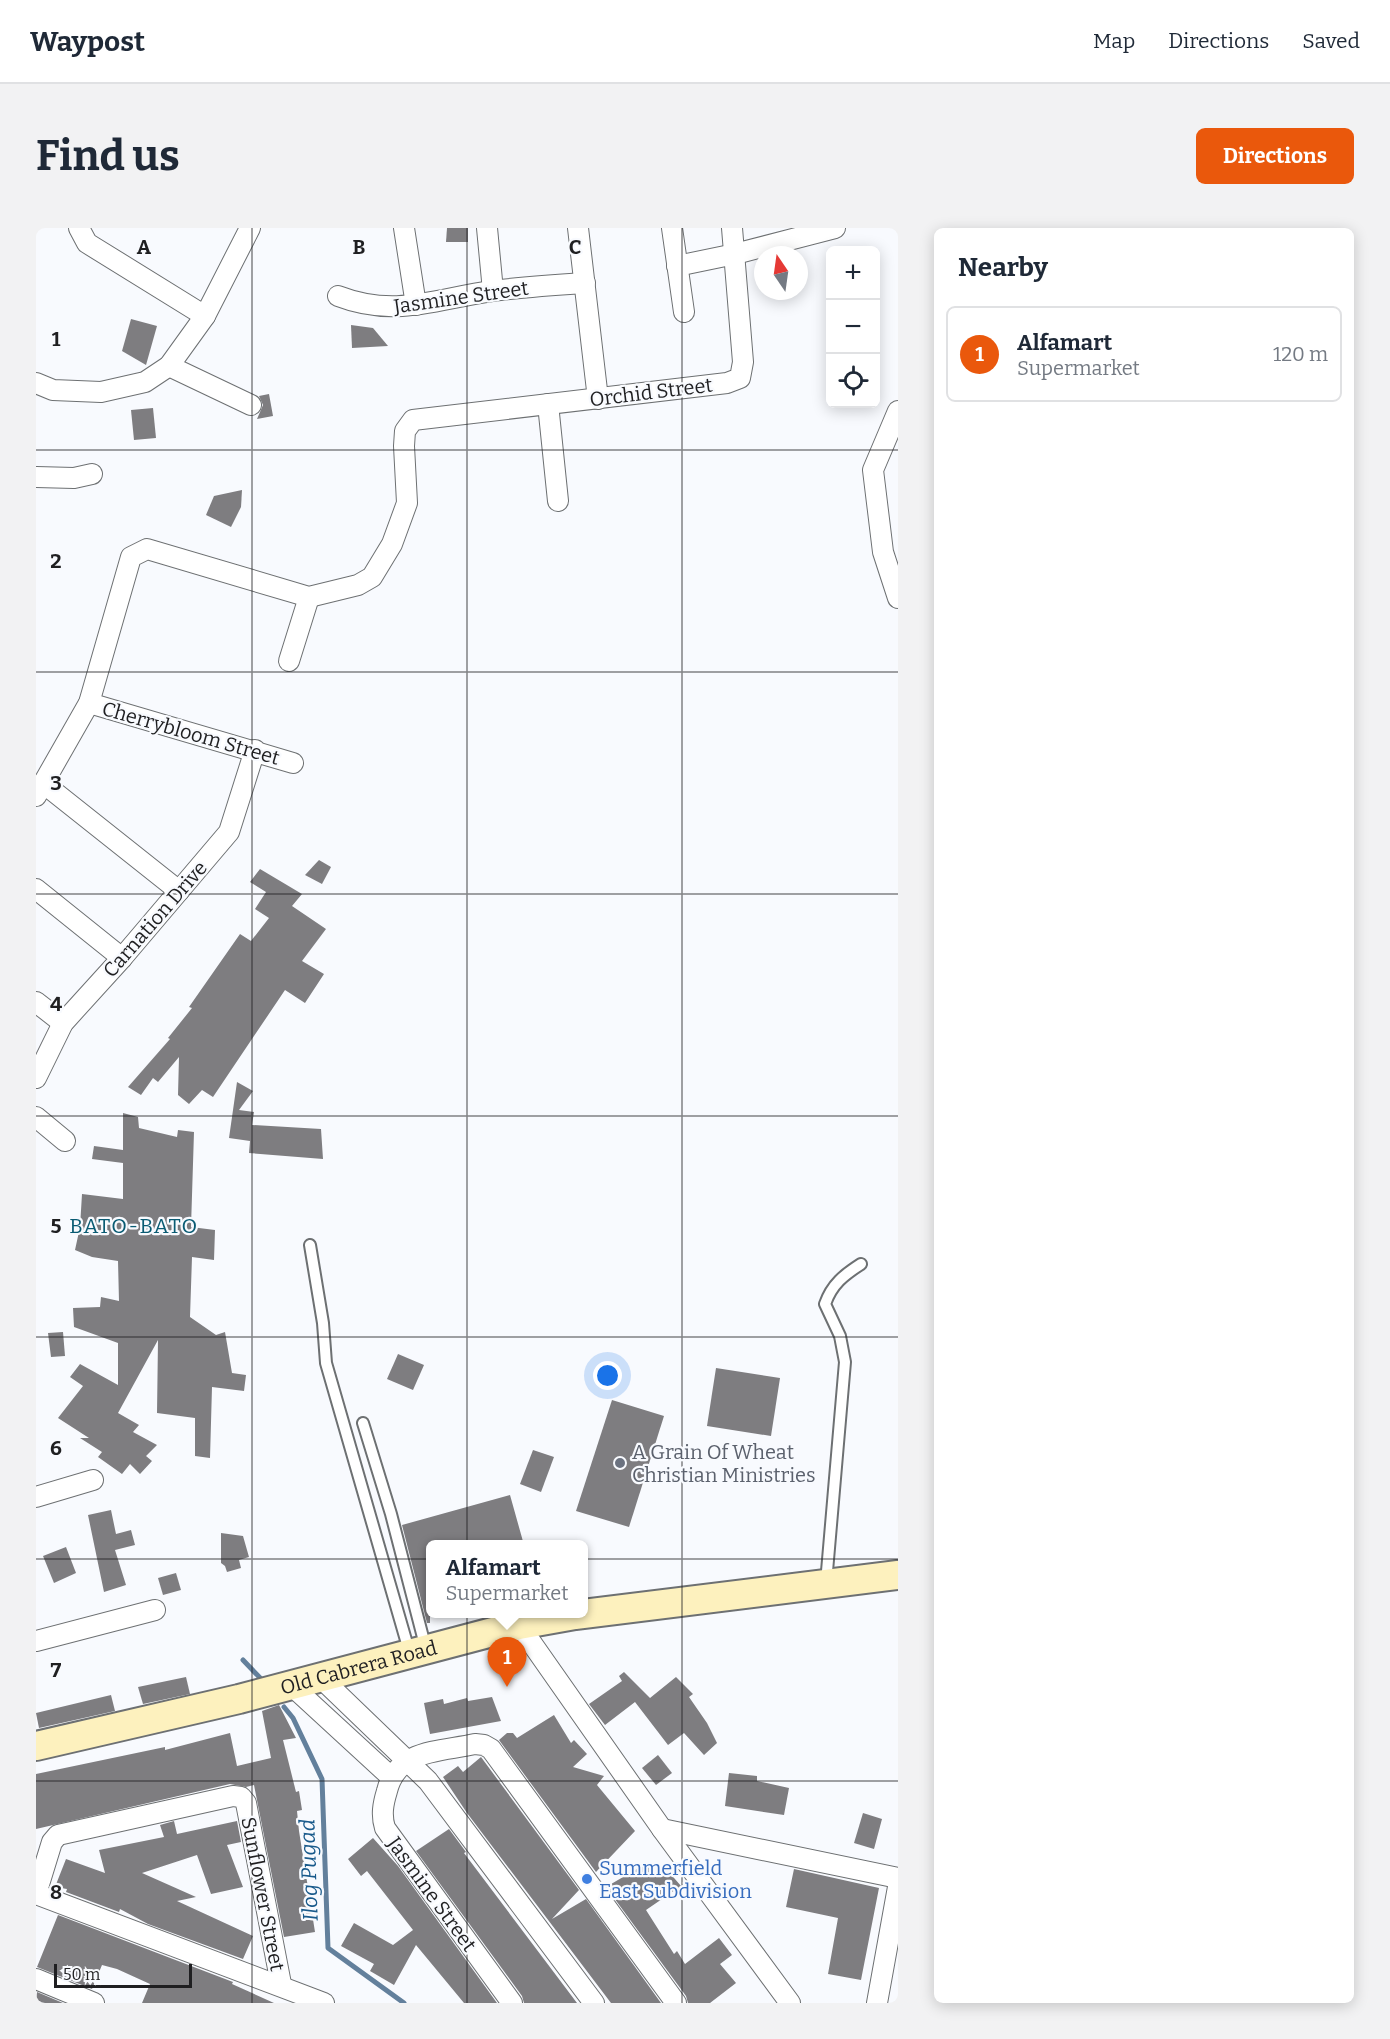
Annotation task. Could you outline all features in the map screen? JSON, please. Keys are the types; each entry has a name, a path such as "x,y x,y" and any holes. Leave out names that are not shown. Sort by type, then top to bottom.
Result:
{"street":[{"path":"80,228 87,243 205,316"},
{"path":"45,386 101,392 145,382 169,366 205,316 250,228"},
{"path":"404,228 416,305"},
{"path":"487,228 493,291"},
{"path":"578,228 598,399"},
{"path":"672,228 684,312"},
{"name":"Orchid Street","path":"309,597 358,585 372,577 392,544 407,502 405,431 413,420 598,399 727,382 740,378 743,362 732,228"},
{"path":"677,266 735,254 835,228"},
{"name":"Jasmine Street","path":"338,296 363,306 390,308 493,291 585,283"},
{"path":"169,366 251,405"},
{"path":"548,404 558,501"},
{"path":"898,411 873,470 883,552 898,598"},
{"path":"36,477 74,478 92,474"},
{"path":"179,891 39,789 89,703 131,557 147,549 309,597 289,661"},
{"name":"Cherrybloom Street","path":"89,703 293,763"},
{"name":"Carnation Drive","path":"36,1078 63,1023 122,958 228,832 255,750"},
{"path":"36,889 122,958"},
{"path":"36,1002 63,1023"},
{"path":"36,1117 65,1141"},
{"path":"36,1497 93,1480"},
{"name":"Old Cabrera Road","path":"588,1613 898,1575"},
{"path":"36,1641 155,1610"},
{"name":"Old Cabrera Road","path":"36,1746 292,1686 519,1625 558,1618"},
{"path":"519,1625 662,1830 790,2003"},
{"path":"321,1678 407,1758 428,1781 594,2003"},
{"path":"292,1686 390,1776 407,1758 475,1744 484,1745 490,1749 676,2003"},
{"name":"Jasmine Street","path":"390,1776 382,1816 389,1837 512,2003"},
{"name":"Sunflower Street","path":"36,1894 52,1842 58,1835 233,1796 242,1797 246,1803 280,1984"},
{"path":"662,1830 898,1878"},
{"path":"877,2003 898,1887"},
{"path":"36,1894 280,1984 324,2003"},
{"path":"36,1979 94,2003"}],"lane":[{"path":"310,1245 323,1323 326,1363 418,1652"},
{"path":"826,1585 844,1362 840,1336 825,1304 829,1292 840,1278 861,1264"},
{"path":"363,1423 391,1514 418,1652"}],"building":[{"path":"447,228 468,228 468,242 446,242"},
{"path":"131,319 157,326 146,365 122,351"},
{"path":"351,325 373,328 388,346 352,348"},
{"path":"269,394 273,416 257,419 263,405 259,396"},
{"path":"153,408 156,438 134,440 131,410"},
{"path":"242,490 241,507 231,527 206,515 214,496"},
{"path":"319,860 331,867 322,884 305,875"},
{"path":"260,869 302,894 292,906 326,929 302,961 324,974 305,1003 285,990 213,1097 202,1090 189,1104 178,1095 179,1057 158,1082 153,1078 141,1095 128,1087 170,1039 168,1038 192,1008 189,1007 240,934 251,941 269,918 255,909 266,892 250,882"},
{"path":"237,1082 253,1091 239,1110 254,1112 252,1125 321,1129 323,1159 249,1153 250,1141 229,1138"},
{"path":"123,1113 138,1117 139,1128 177,1137 178,1130 194,1132 191,1227 215,1230 214,1260 192,1257 190,1317 216,1335 225,1332 232,1373 246,1375 244,1391 212,1387 210,1458 195,1456 195,1418 157,1413 158,1340 118,1413 139,1425 133,1432 157,1445 146,1456 152,1461 140,1474 130,1464 122,1474 98,1457 102,1452 80,1438 89,1438 58,1418 83,1386 70,1377 80,1364 118,1385 118,1343 74,1327 73,1308 100,1307 101,1297 119,1301 118,1261 92,1257 75,1250 80,1227 82,1194 123,1199 123,1163 92,1159 94,1146 123,1150"},
{"path":"63,1332 65,1356 51,1357 48,1333"},
{"path":"398,1354 424,1365 413,1390 387,1379"},
{"path":"716,1368 780,1378 771,1436 707,1426"},
{"name":"A Grain Of Wheat Christian Ministries","path":"612,1400 664,1416 629,1527 576,1511"},
{"path":"533,1450 554,1457 541,1492 520,1484"},
{"path":"510,1495 523,1540 426,1540 426,1618 430,1618 430,1623 427,1623 402,1525"},
{"path":"111,1510 116,1534 131,1530 135,1545 115,1550 126,1585 104,1592 88,1515"},
{"path":"221,1533 243,1536 249,1557 239,1560 241,1568 227,1572 221,1563"},
{"path":"66,1547 76,1573 54,1583 43,1556"},
{"path":"176,1573 181,1590 163,1595 158,1578"},
{"path":"624,1672 650,1698 676,1677 693,1694 689,1697 707,1723 717,1743 704,1755 684,1733 668,1745 635,1702 605,1725 589,1704 622,1681 619,1676"},
{"path":"186,1677 190,1694 143,1704 138,1687"},
{"path":"111,1695 115,1711 39,1728 36,1713"},
{"path":"492,1697 501,1721 430,1734 424,1703 443,1699 444,1704 467,1698 468,1701"},
{"path":"279,1705 296,1738 283,1740 296,1792 299,1791 302,1810 297,1811 299,1831 315,1932 284,1937 254,1785 246,1787 230,1784 36,1829 36,1774 165,1747 165,1750 230,1733 237,1766 271,1758 262,1711"},
{"path":"554,1715 571,1743 574,1740 587,1754 573,1767 604,1776 597,1785 635,1831 596,1872 499,1740 507,1733 513,1733 517,1738"},
{"path":"658,1755 672,1773 656,1785 642,1768"},
{"path":"481,1757 579,1890 552,1919 586,1899 661,2003 611,2003 467,1813 443,1777 458,1766 463,1772"},
{"path":"729,1773 757,1776 757,1781 789,1788 784,1815 725,1806"},
{"path":"863,1813 882,1819 874,1849 854,1843"},
{"path":"174,1821 177,1834 237,1821 241,1842 227,1845 243,1887 211,1894 197,1855 142,1873 196,1897 177,1901 253,1936 243,1959 148,1924 120,1909 119,1912 66,1892 67,1889 55,1887 66,1859 105,1873 99,1850 164,1837 160,1825"},
{"path":"449,1829 466,1852 464,1853 577,2003 524,2003 522,1996 416,1851"},
{"path":"373,1838 398,1866 497,2003 464,2003 416,1945 394,1985 370,1971 374,1964 341,1946 354,1923 393,1945 413,1930 367,1871 361,1876 348,1859"},
{"path":"647,1863 658,1876 668,1871 681,1886 646,1910 674,1954 677,1951 685,1964 719,1938 732,1955 720,1964 736,1983 710,2003 688,2003 686,1996 606,1887"},
{"path":"794,1869 879,1888 861,1980 828,1974 838,1918 786,1907"},
{"path":"58,1915 233,1982 232,1984 274,2003 142,2003 150,1984 117,1969 102,1965 92,1989 37,1967"},
{"path":"37,1992 63,2003 36,2003"}],"waterway":[{"name":"Ilog Pugad","path":"243,1660 265,1683"},
{"name":"Ilog Pugad","path":"284,1707 293,1718 322,1779 328,1948 404,2003"}],"place":[{"name":"A Grain Of Wheat Christian Ministries","path":"620,1463"},
{"name":"Alfamart","path":"507,1687"},
{"name":"Summerfield East Subdivision","path":"587,1879"}],"district":[{"name":"BATO-BATO","path":"134,1226"}]}
